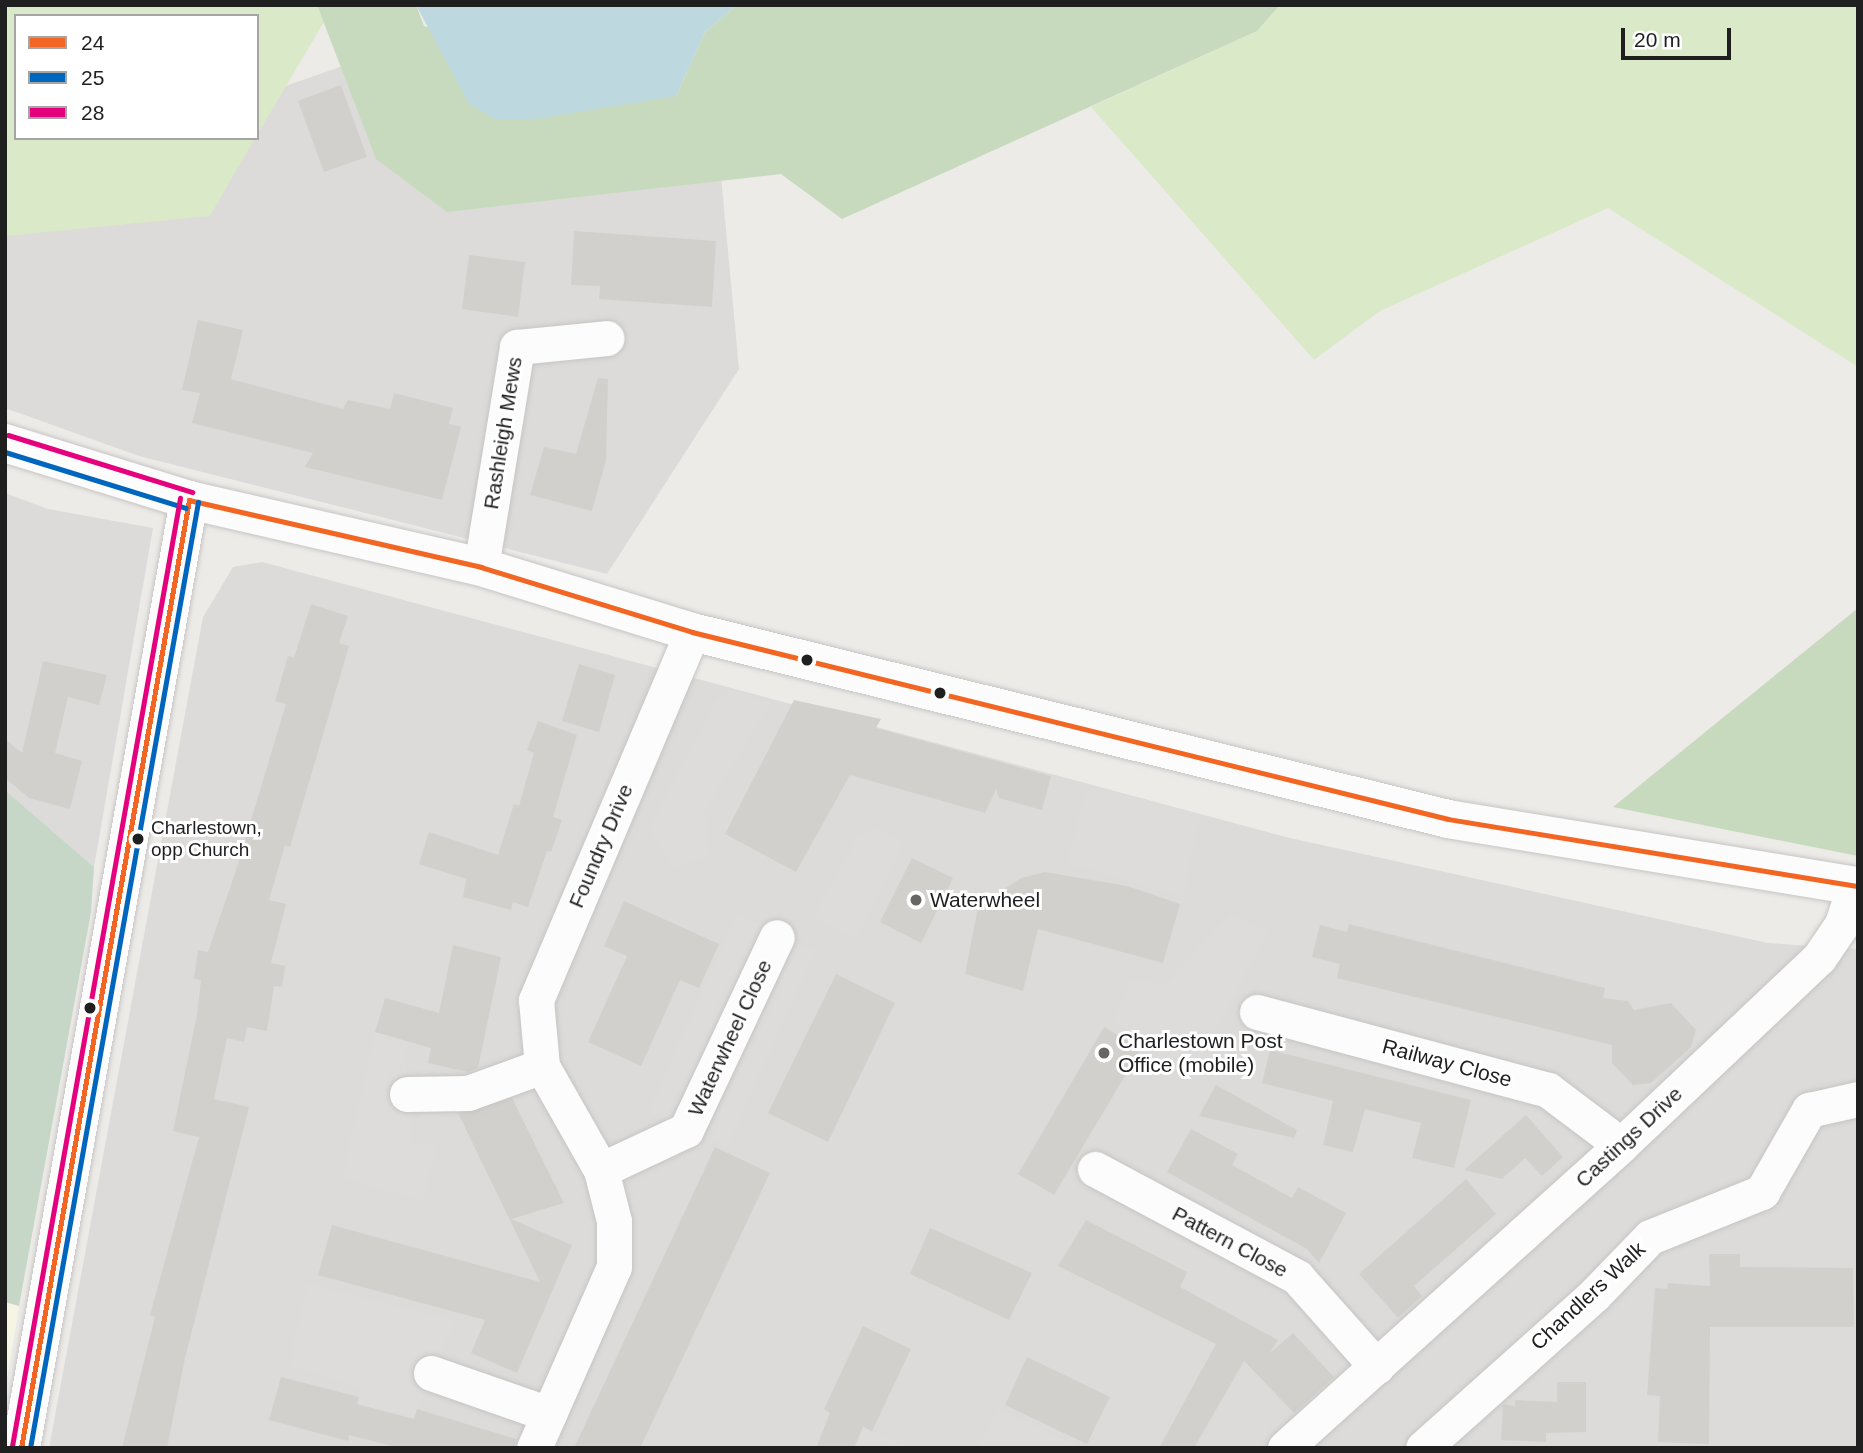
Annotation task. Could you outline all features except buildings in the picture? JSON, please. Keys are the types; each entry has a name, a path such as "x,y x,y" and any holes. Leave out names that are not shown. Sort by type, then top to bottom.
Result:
{"street":[{"name":"Rashleigh Mews","path":"481,567 517,347 607,338"},
{"path":"5,443 189,500 481,567 692,632 1448,819 1856,886"},
{"path":"21,1448 189,500"},
{"name":"Foundry Drive","path":"534,1448 614,1267 614,1221 601,1170 542,1066 536,1000 692,632"},
{"name":"Castings Drive","path":"1285,1448 1621,1145 1819,958 1842,924 1856,886"},
{"name":"Waterwheel Close","path":"601,1170 687,1130 777,937"},
{"name":"Railway Close","path":"1257,1012 1548,1090 1621,1145"},
{"path":"407,1094 468,1093 542,1066"},
{"name":"Chandlers Walk","path":"1423,1448 1595,1294 1650,1237 1762,1192 1809,1110 1858,1100"},
{"name":"Pattern Close","path":"1095,1169 1297,1277 1377,1367"},
{"path":"431,1373 549,1414"}],"shaded area":[{"path":"380,53 718,144 739,369 607,574 139,456 5,408 5,185 131,140 259,140 259,95"},
{"path":"5,493 48,509 153,528 94,867 5,790"},
{"path":"262,562 1290,838 1768,943 1858,949 1858,1448 49,1448 203,617 233,567"},
{"path":"730,690 771,702 704,813 710,854 677,868 648,831 715,702"},
{"path":"1088,786 1201,815 1182,897 1066,863"},
{"path":"5,790 94,867 91,912 19,1306 5,1302"},
{"path":"879,828 904,844 856,939 813,918 858,835"},
{"path":"737,913 815,951 727,1147 648,1112"},
{"path":"1231,913 1268,932 1193,1073 1112,1021 1131,980 1166,984"},
{"path":"375,1032 408,1041 405,1061 412,1142 438,1145 423,1201 342,1178"},
{"path":"307,1284 455,1320 414,1419 357,1404 361,1388 289,1366"},
{"path":"5,1302 19,1306 5,1391"},
{"path":"998,1409 1081,1448 979,1448"},
{"path":"863,1427 872,1431 911,1448 854,1448"}],"green space":[{"path":"5,5 317,5 324,22 259,132 259,14 14,14 14,140 254,140 210,216 5,236"},
{"path":"317,5 416,5 424,26 676,96 705,32 737,5 1280,5 1257,31 842,219 781,174 447,212 376,159"},
{"path":"1280,5 1858,5 1858,367 1608,208 1380,311 1314,360 1091,107 1257,31"},
{"path":"1858,608 1858,856 1613,807"}],"water":[{"path":"416,5 737,5 705,32 676,96 529,120 495,119 469,104"}],"transit line":[{"name":"28","path":"8,435 192,492"},
{"name":"25","path":"5,452 186,508"},
{"name":"28","path":"12,1446 180,498"},
{"name":"24","path":"189,500 481,567 692,632 1448,819 1858,886"},
{"name":"24","path":"21,1448 189,500"},
{"name":"25","path":"30,1448 198,502"}],"place":[{"name":"Charlestown, opp Church","path":"138,839"},
{"name":"Waterwheel","path":"916,900"},
{"name":"Charlestown Post Office (mobile)","path":"1104,1053"}]}
